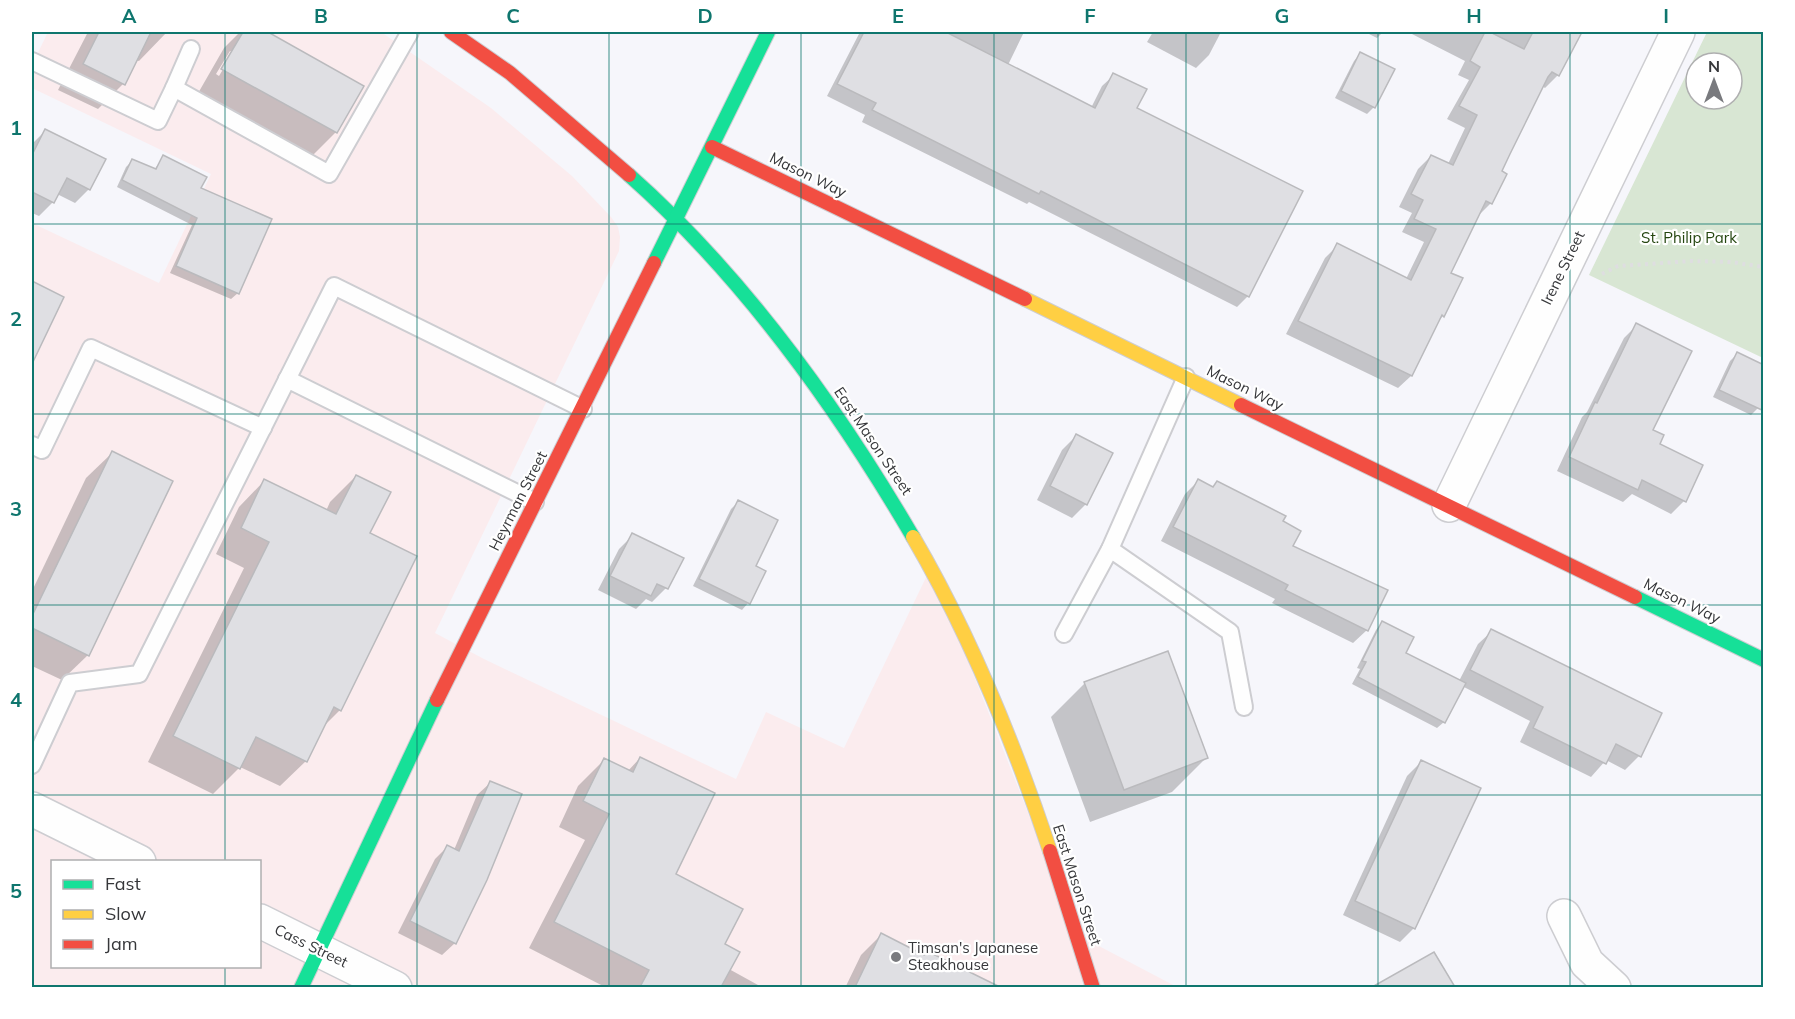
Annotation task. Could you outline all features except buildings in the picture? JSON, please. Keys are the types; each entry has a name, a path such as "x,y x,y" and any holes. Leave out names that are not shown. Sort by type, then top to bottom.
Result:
{"street":[{"name":"East Mason Street","path":"451,32 516,78 619,166 676,220 768,323 833,409 893,499 940,585 984,677 1030,791 1093,987"},
{"name":"Heyrman Street","path":"302,987 463,647 768,32"},
{"name":"Irene Street","path":"1449,505 1678,32"},
{"name":"Mason Way","path":"712,147 1764,660"},
{"path":"32,809 137,860"},
{"path":"1564,916 1587,963 1614,987"},
{"name":"Cass Street","path":"261,921 395,987"}],"lane":[{"path":"174,88 329,174 410,32"},
{"path":"32,61 158,121 191,49"},
{"path":"32,765 70,683 139,674 334,286 583,409"},
{"path":"32,445 42,450 91,348 263,428"},
{"path":"1064,634 1110,549 1186,377"},
{"path":"287,380 536,502"},
{"path":"1110,549 1230,632 1244,707"}],"path":[{"path":"1598,280 1601,274 1618,266 1691,261 1731,262 1764,267"}],"shaded area":[{"path":"48,32 381,32 491,108 572,176 611,217 618,227 619,251 435,633 484,659 736,779 766,712 844,748 931,567 1076,934 1177,987 32,987 32,223 159,283 211,174 32,88 32,65"}],"green space":[{"name":"St. Philip Park","path":"1707,32 1763,32 1763,358 1589,275 1684,79 1684,111 1744,111 1744,51 1698,51"}],"traffic: fast":[{"path":"654,263 768,32"},
{"path":"629,175 711,256 785,345 853,440 913,537"},
{"path":"1635,597 1764,660"},
{"path":"301,988 437,700"}],"traffic: slow":[{"path":"1025,299 1241,405"},
{"path":"913,537 954,613 990,691 1022,770 1050,851"}],"traffic: jam":[{"path":"451,32 510,73 629,175"},
{"path":"712,147 1025,299"},
{"path":"437,700 654,263"},
{"path":"1241,405 1635,597"},
{"path":"1050,851 1093,988"}],"place":[{"name":"Timsan's Japanese Steakhouse","path":"896,957"}]}
